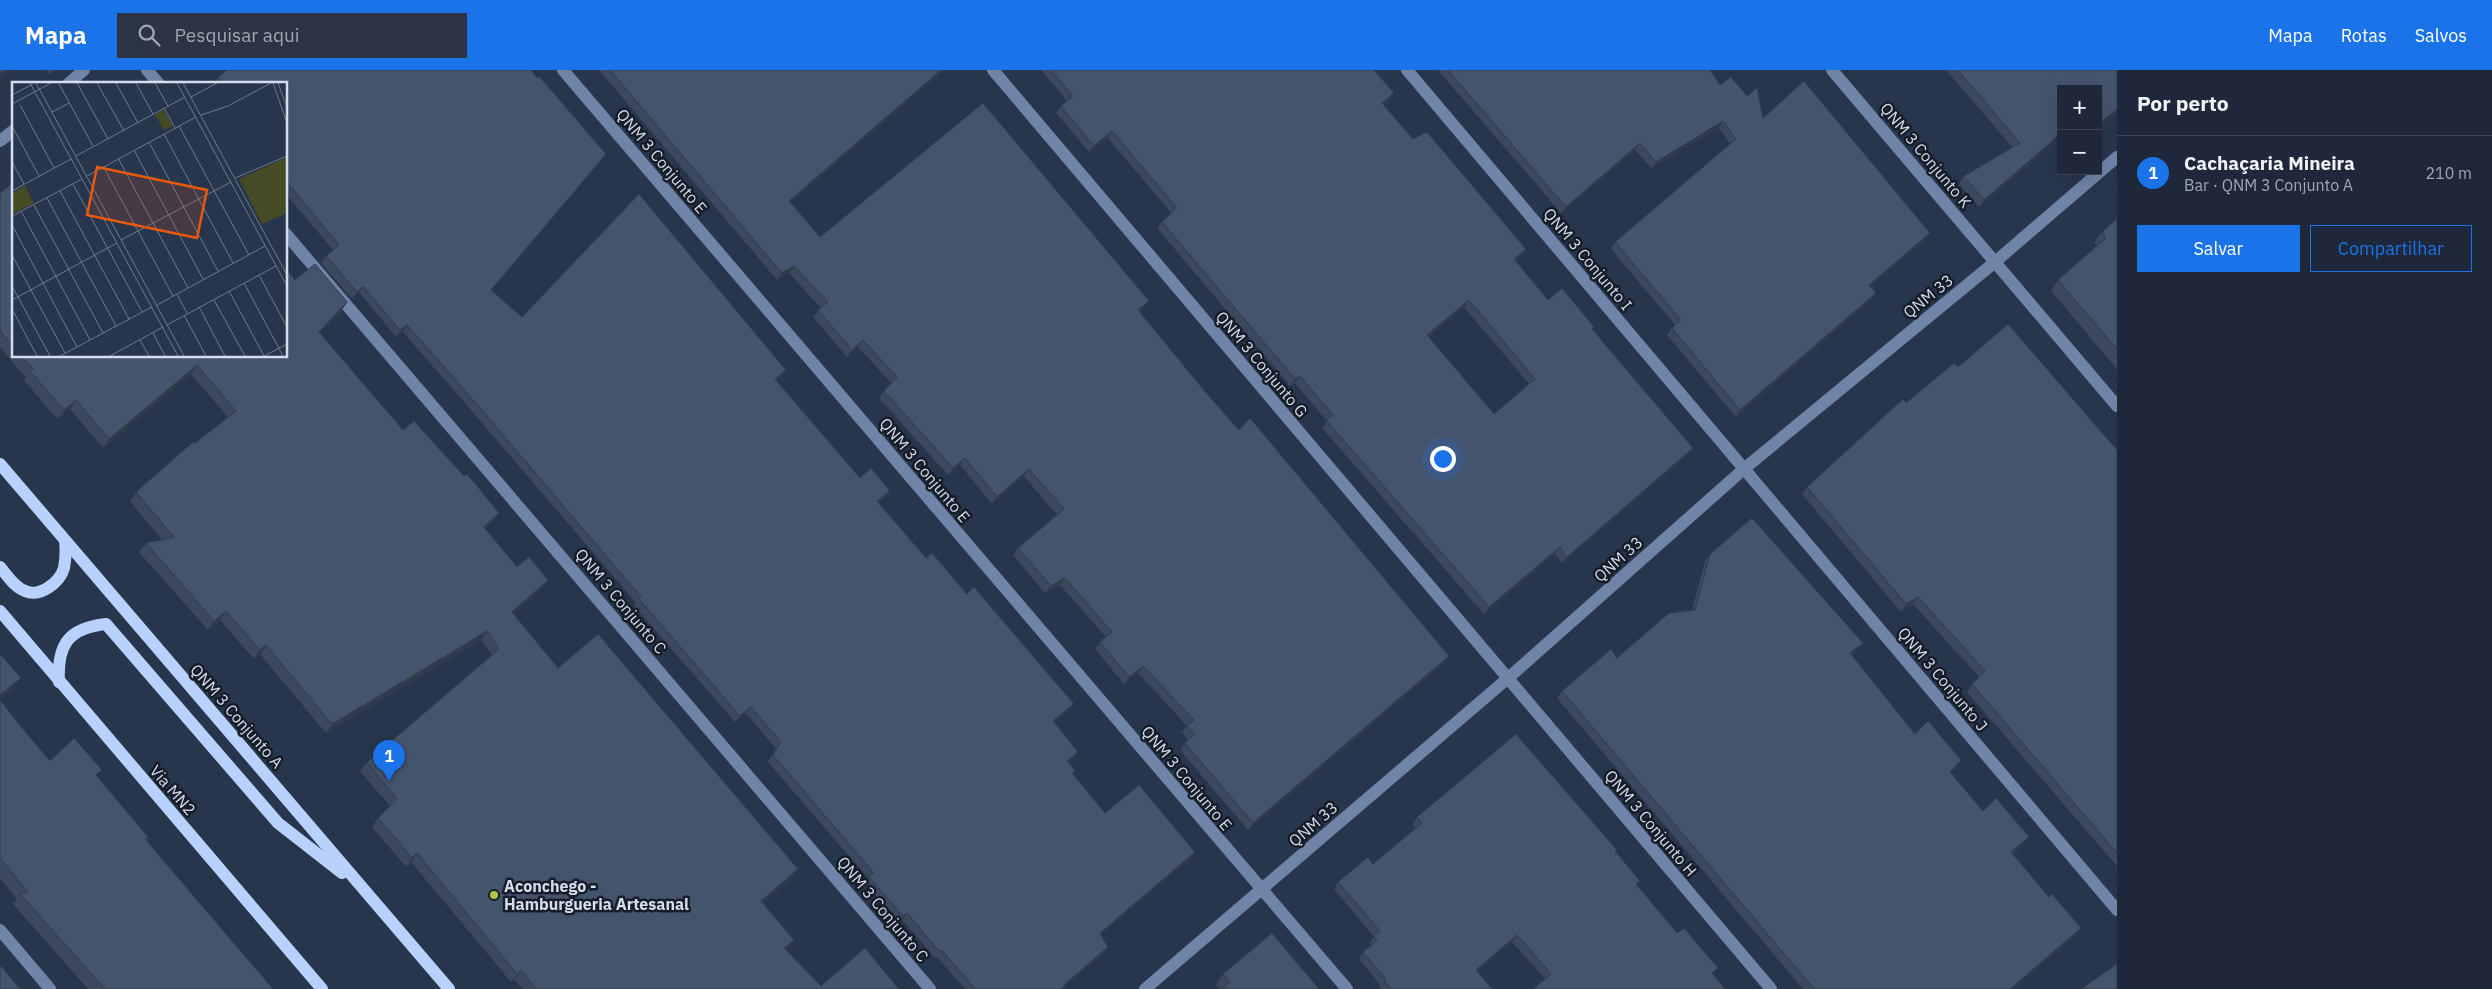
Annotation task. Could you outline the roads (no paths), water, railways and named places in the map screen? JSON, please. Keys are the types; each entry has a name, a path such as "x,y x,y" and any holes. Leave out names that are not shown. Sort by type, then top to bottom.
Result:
{"main road":[{"name":"QNM 3 Conjunto A","path":"0,464 449,989"},
{"path":"0,567 18,588 26,592 44,590 58,578 63,569 66,555 65,541"},
{"name":"Via MN2","path":"0,611 58,682 322,989"},
{"path":"58,682 58,661 63,645 83,629 106,624 278,822 364,890"}],"street":[{"path":"70,82 84,70"},
{"path":"147,70 157,82"},
{"name":"QNM 3 Conjunto E","path":"563,70 1347,989"},
{"name":"QNM 3 Conjunto G","path":"993,70 1507,679"},
{"name":"QNM 3 Conjunto I","path":"1407,70 1745,468"},
{"name":"QNM 3 Conjunto K","path":"1832,70 2117,406"},
{"path":"0,141 12,132"},
{"name":"QNM 33","path":"1146,989 1507,679 1745,468 1995,262 2117,157"},
{"name":"QNM 3 Conjunto C","path":"288,236 930,989"},
{"name":"QNM 3 Conjunto J","path":"1745,468 2117,910"},
{"name":"QNM 3 Conjunto H","path":"1507,679 1771,989"},
{"path":"0,930 50,989"}],"place":[{"name":"Cachaçaria Mineira","path":"389,781"},
{"name":"Aconchego - Hamburgueria Artesanal","path":"494,895"}]}
